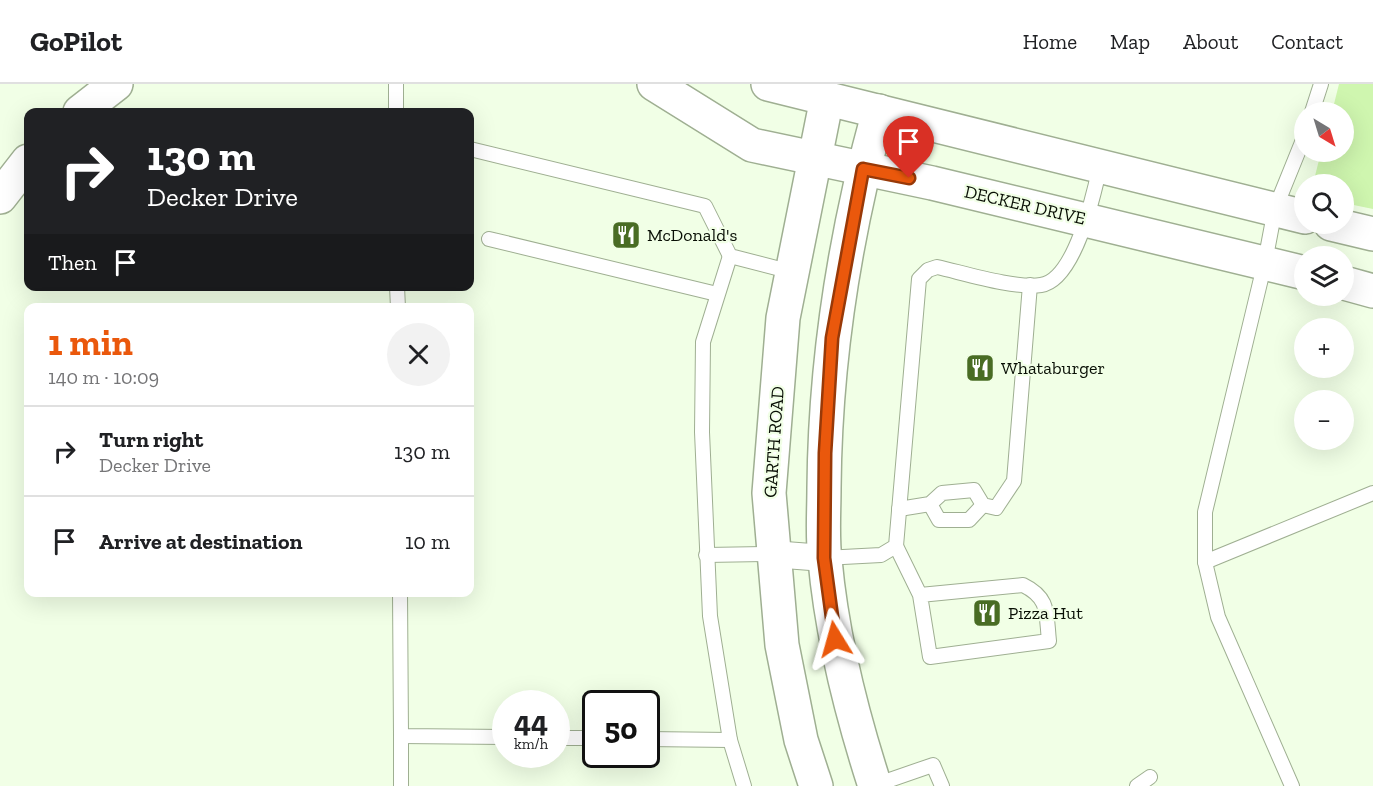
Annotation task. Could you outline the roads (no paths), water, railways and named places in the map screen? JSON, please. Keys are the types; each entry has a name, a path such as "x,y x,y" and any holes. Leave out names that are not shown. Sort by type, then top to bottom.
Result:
{"main road":[{"path":"85,108 116,84"},
{"name":"DECKER DRIVE","path":"654,84 752,145 1087,220 1294,270"},
{"path":"768,84 1290,213"},
{"name":"GARTH ROAD","path":"816,786 801,740 782,645 772,554 769,493 783,318 827,99"},
{"path":"874,786 857,729 835,639 824,558 825,453 832,338 863,169 879,111"},
{"path":"1354,229 1373,234"},
{"path":"1354,286 1373,291"}],"street":[{"path":"772,554 824,558"}],"lane":[{"path":"396,84 396,108"},
{"path":"1315,102 1321,84"},
{"path":"474,150 705,206 730,256 703,342 701,371 710,616 730,740 744,786"},
{"path":"1292,786 1218,617 1205,561 1205,512 1265,262 1290,213 1300,162"},
{"path":"920,594 1023,585 1037,592 1045,602 1049,641 930,657 920,594 896,546 919,279 928,270 937,267 1030,285 1043,285 1062,271 1087,220 1100,166"},
{"path":"489,238 717,294"},
{"path":"730,256 792,272"},
{"path":"899,509 930,504 942,493 974,490 983,505 996,508 1014,481 1030,285"},
{"path":"1205,561 1373,493"},
{"path":"930,504 939,520 969,520 983,505"},
{"path":"824,558 881,555 896,546"},
{"path":"706,555 772,554"},
{"path":"400,597 401,786"},
{"path":"401,736 492,737"},
{"path":"660,739 730,740"},
{"path":"874,786 933,765 942,786"},
{"path":"1137,786 1150,777"}],"place":[{"name":"McDonald's","path":"626,235"},
{"name":"Whataburger","path":"980,368"},
{"name":"Pizza Hut","path":"987,613"}]}
